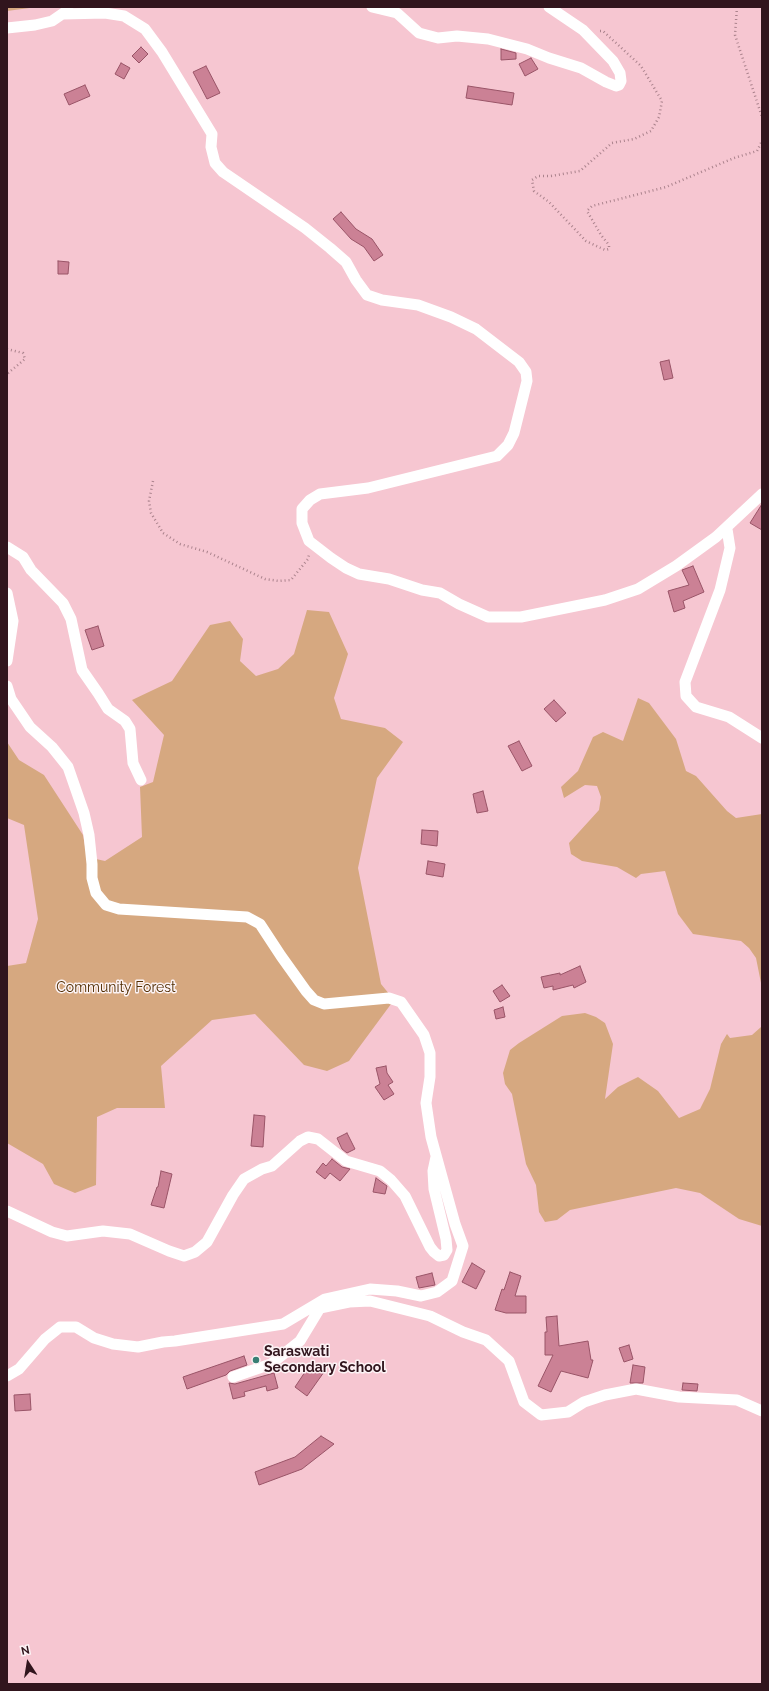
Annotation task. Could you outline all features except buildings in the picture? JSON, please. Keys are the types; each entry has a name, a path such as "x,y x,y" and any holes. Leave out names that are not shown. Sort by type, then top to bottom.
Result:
{"street":[{"path":"372,7 397,13 419,33 438,38 457,36 488,39 521,47 581,68 606,82 616,86 619,85 621,81 620,74 613,61 583,30 549,7"},
{"path":"7,28 35,25 52,21 67,10 124,16 145,30 162,52 212,134 211,148 215,163 223,172 305,228 330,248 346,262 367,296 382,300 418,305 452,317 476,328 519,362 526,372 527,381 514,433 508,445 497,456 381,485 320,494 310,500 302,509 302,523 309,541 346,568 359,574 389,579 422,590 440,593 459,604 488,616 521,617 605,600 638,589 676,566 726,529 762,494"},
{"path":"726,529 730,548 720,590 685,682 686,696 696,707 728,717 762,738"},
{"path":"7,547 24,556 31,570 62,603 72,619 82,670 108,709 125,721 130,729 133,763 141,780"},
{"path":"7,593 13,621 7,661"},
{"path":"7,686 12,699 30,727 52,747 68,767 84,813 89,835 92,878 96,893 106,905 119,909 247,917 260,924 281,956 314,1000 324,1004 389,998 401,1002 424,1035 430,1053 430,1077 426,1103 431,1137 455,1224 463,1246 452,1281 437,1292 421,1296 397,1291 370,1289 322,1303 283,1324 138,1347 112,1344 94,1338 76,1327 60,1327 46,1339 19,1369 7,1376"},
{"path":"7,1211 52,1232 67,1236 103,1231 130,1234 184,1256 195,1252 207,1242 233,1195 244,1179 262,1169 272,1166 300,1141 308,1137 318,1139 346,1161 380,1171 391,1180 405,1196 430,1248 439,1256 444,1255 447,1250 446,1239 434,1189 433,1171 437,1155"},
{"path":"322,1303 370,1301 430,1316 463,1332 486,1340 509,1361 524,1402 541,1415 568,1412 584,1402 605,1395 636,1389 679,1397 737,1400 762,1411"},
{"path":"232,1377 271,1364 300,1341 322,1303"}],"path":[{"path":"737,7 736,35 762,116"},
{"path":"583,30 603,31 642,66 662,101 659,117 651,131 634,140 612,143 580,171 551,176 538,176 532,180 534,191 549,202 586,241 605,250 608,249 609,245 594,226 587,211 592,206 666,187 734,158 757,151 762,141"},
{"path":"7,349 23,353 25,359 7,374"},
{"path":"153,481 149,501 151,513 163,533 180,544 207,552 265,579 279,581 291,580 308,559 309,541"}],"green space":[{"path":"7,7 37,7 7,11"},
{"name":"Community Forest","path":"307,610 329,612 348,654 334,698 341,719 385,728 403,742 377,778 358,868 381,984 394,1000 349,1061 327,1071 304,1065 255,1014 212,1020 161,1066 165,1108 117,1108 97,1117 96,1185 75,1193 54,1184 43,1164 7,1143 7,966 26,963 38,919 24,825 7,818 7,742 19,760 44,775 83,835 87,857 105,861 142,837 140,787 153,782 164,735 132,700 172,681 210,625 230,621 243,639 240,661 256,676 278,669 294,654"},
{"path":"638,698 649,703 676,739 686,771 696,776 727,811 736,818 762,814 762,988 756,958 749,948 741,941 693,934 678,914 665,871 641,874 636,878 617,867 582,861 571,854 569,843 599,810 601,797 597,786 585,785 564,798 561,787 578,771 593,737 603,732 623,741"},
{"path":"585,1013 596,1017 605,1023 613,1044 605,1099 618,1087 638,1077 658,1091 679,1118 700,1109 710,1089 721,1044 727,1034 730,1038 752,1035 761,1027 762,1023 762,1226 739,1219 700,1193 676,1188 570,1210 557,1220 545,1222 539,1212 536,1185 526,1164 512,1094 505,1084 503,1073 510,1050 519,1043 562,1016"}],"place":[{"name":"Saraswati Secondary School","path":"256,1360"}]}
